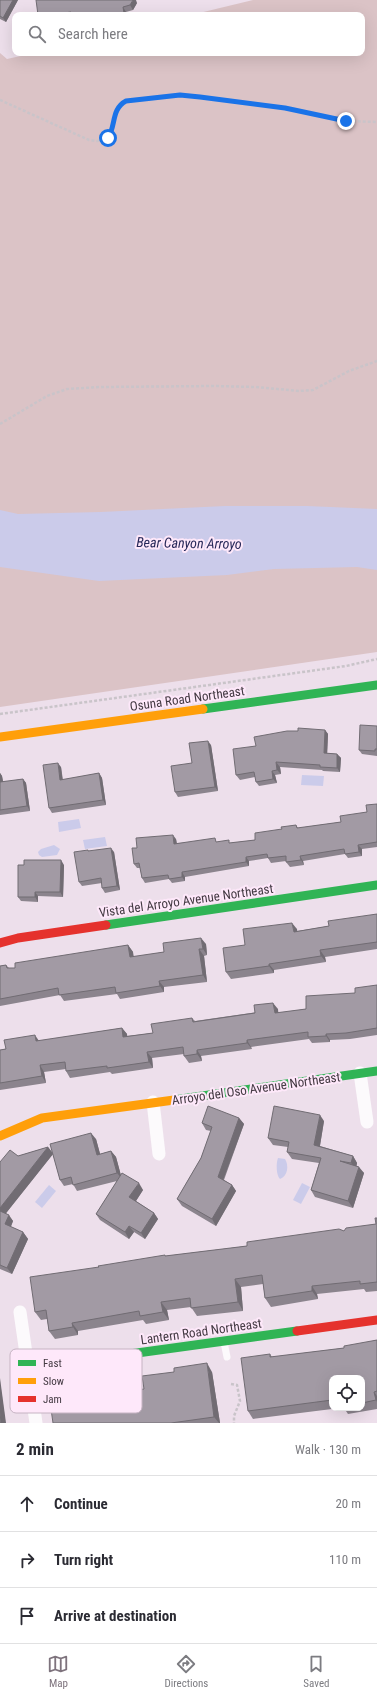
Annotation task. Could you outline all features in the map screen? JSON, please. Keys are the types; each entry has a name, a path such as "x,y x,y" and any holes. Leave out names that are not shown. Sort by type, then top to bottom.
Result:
{"street":[{"name":"Osuna Road Northeast","path":"0,737 377,685"},
{"name":"Vista del Arroyo Avenue Northeast","path":"0,943 26,937 377,886"},
{"name":"Arroyo del Oso Avenue Northeast","path":"0,1136 42,1118 377,1071"},
{"path":"360,1073 367,1122"},
{"name":"Arroyo del Oso Avenue Northeast","path":"153,1102 159,1154"},
{"path":"20,1312 25,1349"},
{"name":"Lantern Road Northeast","path":"142,1352 377,1320"},
{"path":"35,1413 36,1423"}],"lane":[{"path":"224,1341 227,1357"}],"path":[{"path":"0,100 69,132 97,141 108,138 112,133 117,108 126,101 180,95 285,108 346,121 377,122"},
{"path":"0,424 47,396 67,389 100,387 256,386 299,391 313,390 349,370 377,361"},
{"path":"0,714 346,666 377,659"},
{"path":"231,1384 237,1385 240,1401 234,1416 234,1423"}],"shaded area":[{"path":"253,0 377,0 377,652 0,707 0,53 7,59 20,56 365,56 365,12 203,12"}],"water":[{"name":"Bear Canyon Arroyo","path":"225,506 307,506 377,509 377,570 357,567 274,569 227,575 99,581 0,567 0,510 18,514 101,512"},
{"path":"302,775 324,776 323,786 301,785"},
{"path":"79,819 81,828 59,832 58,822"},
{"path":"105,837 107,846 85,849 83,840"},
{"path":"54,845 60,849 57,855 42,857 39,855 38,852 41,849"},
{"path":"278,1158 285,1159 287,1164 286,1173 283,1178 280,1179 277,1169"},
{"path":"302,1183 310,1187 301,1204 293,1200"},
{"path":"49,1185 56,1191 42,1208 35,1202"}],"building":[{"path":"0,0 13,0 3,18 0,16"},
{"path":"36,0 133,0 130,5 123,7 124,12 38,12"},
{"path":"360,725 377,726 377,749 375,749 375,751 359,750"},
{"path":"298,728 325,730 324,753 337,754 337,768 320,767 320,765 276,762 277,770 272,771 273,779 256,782 254,772 236,775 233,749 256,746 254,737 287,731 298,731"},
{"path":"208,741 215,787 175,792 171,766 192,763 189,743"},
{"path":"58,763 60,780 99,773 103,800 49,808 43,765"},
{"path":"23,779 27,806 0,810 0,782"},
{"path":"377,804 377,842 358,845 359,852 345,854 344,849 300,856 301,860 286,862 286,856 268,858 267,854 246,857 246,862 182,872 182,877 169,879 168,875 142,878 139,863 134,864 132,848 137,848 136,838 173,835 174,844 215,838 216,842 229,840 229,843 255,840 255,833 282,829 281,827 296,825 297,828 341,822 340,816 367,812 366,805"},
{"path":"111,848 117,886 102,888 101,878 79,882 74,852"},
{"path":"24,860 61,860 60,892 35,892 35,897 18,897 18,865 24,865"},
{"path":"377,914 377,942 320,950 321,956 269,964 269,966 226,972 223,948 245,945 243,929 292,923 294,932 329,926 328,921"},
{"path":"201,938 203,949 199,949 203,975 159,981 160,986 116,993 115,987 59,995 58,988 0,999 0,966 6,965 7,968 15,968 15,963 128,945 130,957 164,952 163,943"},
{"path":"377,985 377,1028 346,1033 326,1034 326,1036 308,1037 308,1032 247,1040 247,1043 197,1050 197,1054 184,1056 183,1047 147,1052 149,1062 107,1068 107,1066 66,1071 65,1062 40,1065 42,1076 0,1083 0,1050 6,1049 4,1040 35,1035 36,1041 122,1028 123,1037 153,1033 151,1024 192,1018 193,1022 255,1013 254,1005 273,1003 275,1013 306,1009 306,996 355,993 355,988"},
{"path":"208,1106 239,1118 218,1177 232,1185 212,1219 177,1199 201,1158 212,1127 202,1123"},
{"path":"274,1106 320,1115 314,1145 353,1156 351,1163 340,1161 359,1167 348,1201 311,1190 321,1158 287,1152 289,1142 268,1138"},
{"path":"91,1133 97,1155 111,1151 117,1173 73,1185 71,1177 60,1180 50,1144"},
{"path":"48,1147 0,1208 0,1162 10,1150 18,1156"},
{"path":"122,1173 139,1183 129,1197 154,1213 141,1233 129,1226 125,1232 96,1214"},
{"path":"0,1211 9,1215 5,1224 23,1232 7,1268 0,1265"},
{"path":"375,1218 377,1218 377,1282 360,1284 360,1281 312,1286 312,1291 265,1298 262,1275 235,1279 238,1302 191,1308 190,1298 161,1302 163,1312 140,1316 139,1311 72,1323 73,1327 49,1331 46,1310 35,1312 30,1277 99,1267 98,1266 165,1255 247,1246 247,1242 339,1229 344,1231 346,1228 376,1224"},
{"path":"377,1340 377,1391 374,1392 376,1400 365,1402 365,1375 329,1375 329,1400 248,1411 241,1358 270,1354 270,1357 344,1348 344,1346"},
{"path":"207,1363 214,1417 171,1423 53,1423 52,1413 142,1413 142,1389 144,1389 142,1376 174,1372 174,1368"}],"traffic: fast":[{"path":"203,709 377,685"},
{"path":"106,925 377,885"},
{"path":"174,1100 377,1071"},
{"path":"142,1352 297,1331"}],"traffic: slow":[{"path":"0,737 203,709"},
{"path":"0,1136 42,1118 174,1100"}],"traffic: jam":[{"path":"0,943 18,938 106,925"},
{"path":"297,1331 377,1320"}],"route":[{"path":"108,138 112,133 117,108 120,104 126,101 152,97 180,95 200,97 311,112 346,121"}]}
